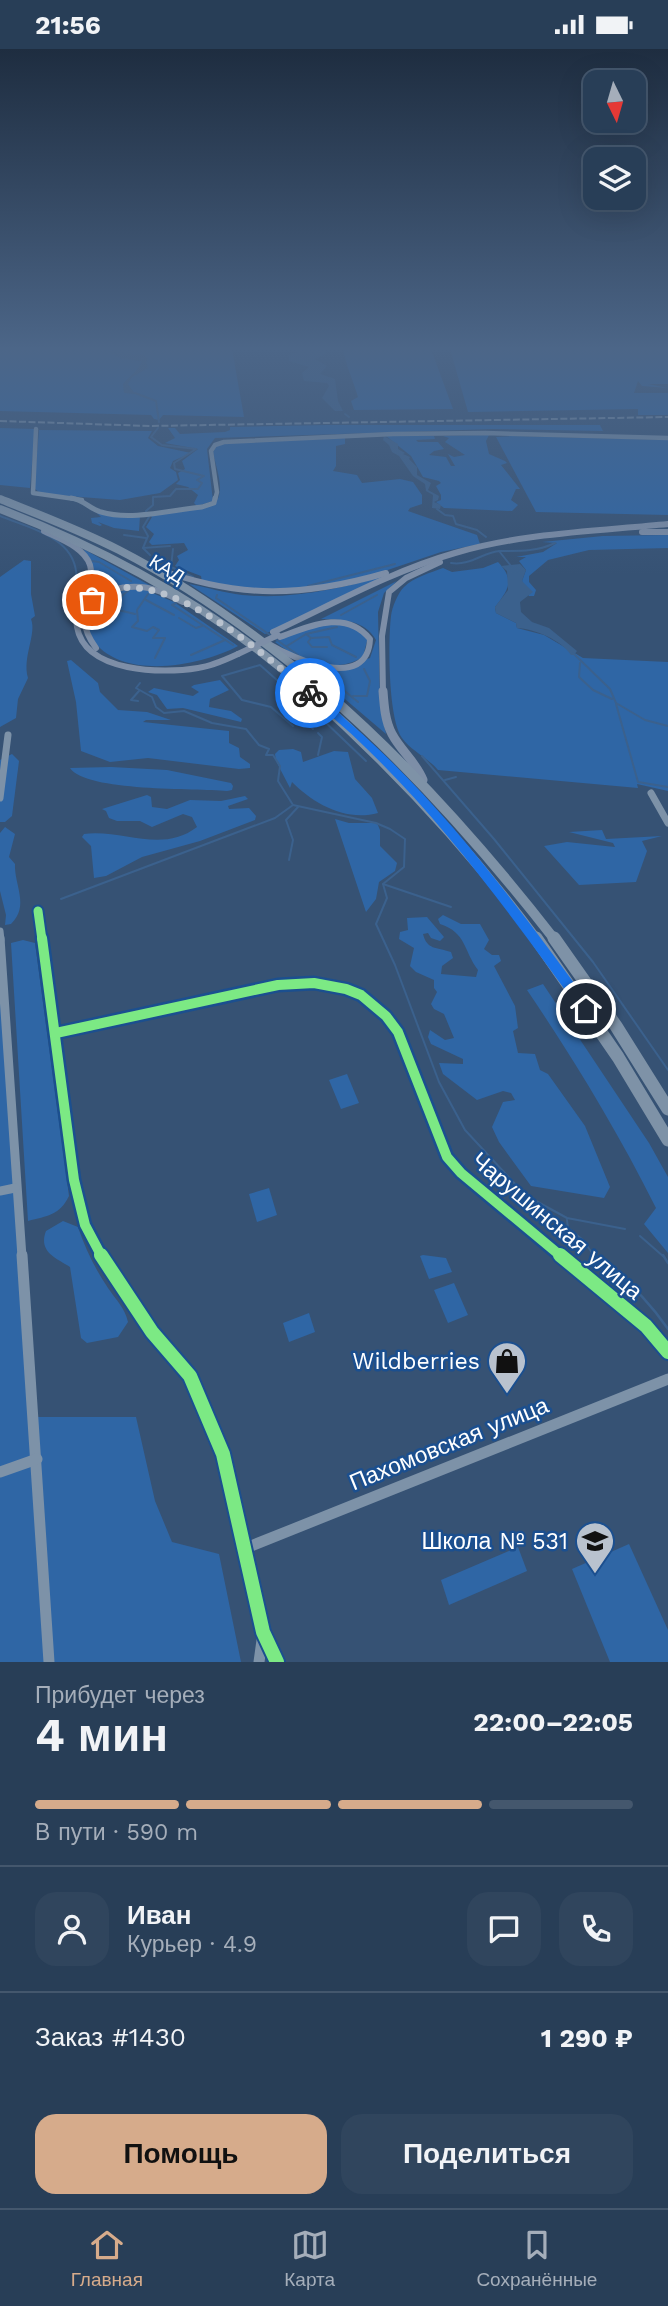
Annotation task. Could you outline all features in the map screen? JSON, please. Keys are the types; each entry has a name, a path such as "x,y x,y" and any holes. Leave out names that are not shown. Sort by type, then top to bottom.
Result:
{"highway":[{"name":"КАД","path":"0,499 135,559 268,643 350,712 423,780 513,884 640,1062 668,1109"},
{"name":"КАД","path":"0,509 103,553 191,605 270,660 370,746 444,826 547,952 626,1067 668,1140"}],"main road":[{"path":"12,513 76,548 87,560 91,577 76,625 84,643 102,658 127,667 159,671 207,666 423,566 495,548 563,538 668,532"},
{"path":"135,559 192,583 228,591 258,594 297,593 332,588 458,552 520,539 668,524"},
{"path":"423,780 420,771 398,745 387,725 382,616 388,594 396,585 445,560"},
{"path":"191,605 149,588 120,587 92,600 83,625 85,633 97,649 133,664 165,667 190,665 254,647 411,567"},
{"path":"268,643 306,663 330,668 359,662 369,655 373,644 372,638 363,628 338,621 310,624 277,635"}],"street":[{"path":"36,429 34,494 82,500 95,510 111,514 136,515 205,506 217,499 211,451 221,442 393,434 496,433 668,438"},
{"path":"0,798 8,735"},
{"path":"651,793 668,823"},
{"path":"38,911 74,1180 85,1225 108,1269 144,1321 190,1376 223,1454 263,1632 277,1662"},
{"path":"0,931 15,1188 37,1459 49,1662"},
{"name":"Чарушинская улица","path":"56,1034 278,985 321,982 353,991 387,1014 398,1032 447,1157 461,1173 646,1327 668,1352"},
{"path":"0,1191 15,1188"},
{"name":"Пахомовская улица","path":"246,1548 668,1379"},
{"path":"0,1472 37,1459"},
{"path":"259,1662 263,1632"}],"shaded area":[{"path":"600,425 603,431 492,429 215,438 207,449 213,501 197,506 194,503 198,495 188,487 176,484 180,480 178,473 185,469 182,461 198,449 165,443 175,438 168,428 175,428 180,434 225,432 230,430 230,427"},
{"path":"0,428 35,429 30,488 0,485"},
{"path":"39,430 152,431 148,438 158,446 191,453 173,461 170,468 176,472 178,480 160,493 120,500 41,494 34,488"},
{"path":"489,435 486,441 489,454 507,463 501,465 520,489 516,489 511,500 518,505 512,511 444,508 436,502 441,500 436,486 441,483 423,477 411,456 386,436 434,436 435,439 416,440 438,442 444,449 429,455 446,457 451,466 455,466 448,454 454,457 465,455 445,442 449,438 443,436"},
{"path":"384,436 398,444 398,449 410,457 417,467 417,475 431,483 428,490 439,496 434,502 441,505 440,509 432,508 433,495 426,491 425,484 413,476 399,456 392,452 383,440"},
{"path":"496,437 668,440 668,515 536,512"},
{"path":"345,438 345,444 336,446 336,466 333,471 357,475 362,483 400,479 413,482 422,495 422,504 408,511 477,535 480,544 441,552 361,579 278,592 202,582 201,576 175,566 179,560 177,556 188,550 184,543 152,545 149,542 154,534 146,527 152,517 149,514 213,505 217,500 220,488 213,452 218,444"},
{"path":"97,513 140,516 139,531 92,523 91,518 101,517"},
{"path":"668,535 668,548 589,550 548,560 529,576 529,582 536,590 534,596 529,596 522,581 526,570 519,561 526,557 516,557 543,552 557,543 542,542 603,536"},
{"path":"84,550 151,586 103,591 83,606 94,570"},
{"path":"24,560 31,561 31,594 35,616 31,619 28,678 18,699 16,718 0,727 0,577"},
{"path":"498,562 507,574 508,585 495,607 496,613 516,623 517,628 544,635 583,658 668,662 668,791 637,784 638,788 438,770 402,738 394,714 389,660 391,616 398,596 412,581 443,568 452,572 483,568"},
{"path":"520,564 526,570 522,581 533,592 520,602 521,612 532,622 549,628 577,651 574,655 554,640 517,628 516,623 496,613 495,607 508,590 507,571 501,566"},
{"path":"391,574 265,634 189,584 242,595 280,596 336,588"},
{"path":"397,581 384,593 378,612 380,705 386,734 306,666 335,670 370,658 376,640 365,628 352,622 321,619"},
{"path":"143,589 174,602 238,646 205,659 165,666 145,666 109,655 93,641 86,617 97,602 109,594"},
{"path":"310,625 350,625 368,637 363,657 341,665 329,665 306,660 275,642"},
{"path":"71,660 98,683 100,692 118,710 147,712 171,720 143,722 229,731 229,743 239,748 240,757 250,764 250,768 148,758 110,762 81,751 76,702 67,661"},
{"path":"220,680 229,690 210,699 209,707 231,711 242,719 241,722 183,708 167,709 157,695 148,692 154,688 193,696 199,692 191,687 194,685"},
{"path":"293,749 301,752 303,762 334,751 348,752 355,779 372,798 378,813 342,813 310,797 292,782 290,788 275,754 279,750"},
{"path":"12,754 19,761 12,816 5,822 0,822 0,760"},
{"path":"70,768 167,770 231,783 233,786 232,790 227,791 119,785 80,776"},
{"path":"147,795 151,797 152,807 167,809 190,800 221,801 245,796 248,799 228,806 229,809 249,808 256,816 255,820 200,841 142,857 106,876 94,878 91,846 82,837 84,834 99,833 156,840 184,835 197,827 192,817 183,814 152,827 140,821 117,821 109,818 102,809"},
{"path":"335,819 349,823 377,823 380,846 397,863 395,871 379,882 376,899 366,912"},
{"path":"5,827 15,834 9,857 15,864 20,910 11,924 5,925 6,915 0,891 0,833"},
{"path":"602,830 606,839 662,836 642,841 647,851 636,882 579,885 544,846 567,842 615,847 613,843 569,832"},
{"path":"443,915 461,924 480,924 489,940 484,949 492,955 499,955 501,961 494,966 515,1006 518,1028 513,1031 518,1053 535,1054 540,1070 548,1074 585,1126 610,1187 604,1198 531,1186 499,1142 492,1127 503,1102 515,1100 511,1093 503,1091 477,1100 443,1074 439,1063 463,1064 463,1059 431,1044 428,1037 430,1030 445,1040 454,1038 444,1014 434,1009 431,1004 437,992 434,980 416,972 410,966 414,948 399,939 400,932 408,930 407,918 427,917 444,937 440,941 431,938 428,933 423,934 427,943 451,952 453,958 442,966 441,974 476,977 478,970 460,937 440,924 438,919"},
{"path":"23,940 35,943 69,1196 57,1211 28,1221 11,943"},
{"path":"0,956 34,1417 136,1417 155,1501 172,1542 219,1554 241,1662 0,1662"},
{"path":"543,984 649,1143 668,1177 668,1253 644,1224 656,1208 627,1152 527,990"},
{"path":"347,1074 359,1103 341,1109 329,1080"},
{"path":"269,1188 277,1215 257,1222 249,1194"},
{"path":"63,1221 78,1227 103,1281 125,1312 128,1322 118,1337 87,1343 81,1338 70,1267 54,1257 44,1244 46,1231"},
{"path":"420,1256 446,1258 452,1272 429,1279"},
{"path":"454,1283 468,1315 448,1323 434,1290"},
{"path":"309,1313 315,1332 289,1342 283,1323"},
{"path":"629,1544 668,1630 668,1662 610,1662 572,1569"},
{"path":"518,1547 527,1571 449,1605 441,1580"}],"waterway":[{"path":"146,511 153,505 153,497 170,496 176,489 198,489 202,483 197,480 204,476 175,469 174,463 196,449 162,445 151,437 158,428"},
{"path":"437,509 445,515 453,516 456,524 477,530 486,537"},
{"path":"0,516 41,532 64,547 76,569 76,585"},
{"path":"143,548 148,536 143,527 149,517"},
{"path":"124,535 146,538"},
{"path":"499,551 521,551 555,543"},
{"path":"143,548 170,546"},
{"path":"143,548 150,555"},
{"path":"173,549 171,567 193,577"},
{"path":"451,563 465,563 499,551"},
{"path":"499,551 511,566"},
{"path":"92,561 99,562 131,581"},
{"path":"308,586 395,564"},
{"path":"112,604 129,590"},
{"path":"148,594 137,610 138,621 132,627 147,631 153,627 159,630 153,638 165,638 155,658"},
{"path":"217,595 216,598 270,635"},
{"path":"341,615 377,595"},
{"path":"94,610 105,597 118,598"},
{"path":"146,600 174,615"},
{"path":"176,603 172,605 233,645"},
{"path":"110,608 135,614"},
{"path":"179,618 196,628 202,626"},
{"path":"306,634 337,627"},
{"path":"287,646 306,634"},
{"path":"306,634 311,638"},
{"path":"311,638 329,637 332,645 356,657"},
{"path":"274,638 298,655"},
{"path":"311,638 308,642 312,647 327,647"},
{"path":"191,655 225,640"},
{"path":"573,653 610,689 616,703 645,720 668,726"},
{"path":"320,662 327,663"},
{"path":"580,663 579,677 593,690 612,699"},
{"path":"278,681 260,665 222,676 242,700 271,707 293,726"},
{"path":"353,696 367,696 370,681 364,669"},
{"path":"326,671 324,674 358,702"},
{"path":"140,683 136,688 152,697 156,707 164,713 184,711 212,723 246,729 259,745 269,749 266,755 273,755 280,766 278,781 293,805"},
{"path":"138,701 131,700 139,691"},
{"path":"290,691 317,716 305,721 313,729"},
{"path":"616,704 638,782 668,787"},
{"path":"323,716 322,719 366,761"},
{"path":"318,733 322,737 318,755"},
{"path":"422,756 494,839 593,962 668,1070"},
{"path":"445,780 456,777"},
{"path":"61,899 275,818 293,805"},
{"path":"293,805 376,823 405,839 404,867 383,884"},
{"path":"289,860 293,840 286,820 298,807"},
{"path":"383,884 451,907"},
{"path":"383,884 387,898 376,924 395,965 439,1082 465,1130 516,1185 536,1201 567,1218 625,1229"},
{"path":"567,1220 568,1228 583,1240 595,1257"},
{"path":"640,1236 664,1257"},
{"path":"592,1255 634,1288 668,1329"},
{"path":"663,1255 668,1263"}],"railway":[{"path":"99,424 250,424"}],"cycle path":[{"path":"38,911 74,1180 85,1225 108,1269 152,1332 190,1376 223,1454 263,1632 277,1662"},
{"path":"56,1033 278,985 331,985 361,995 374,1004 398,1032 447,1157 461,1173 646,1326 668,1352"}],"way so far":[{"path":"92,600 120,587 157,590 191,605 270,660 310,693"}],"place":[{"name":"Wildberries","path":"507,1395"},
{"name":"Школа № 531","path":"595,1575"}],"route":[{"path":"310,693 370,746 444,826 547,952 586,1009"}]}
